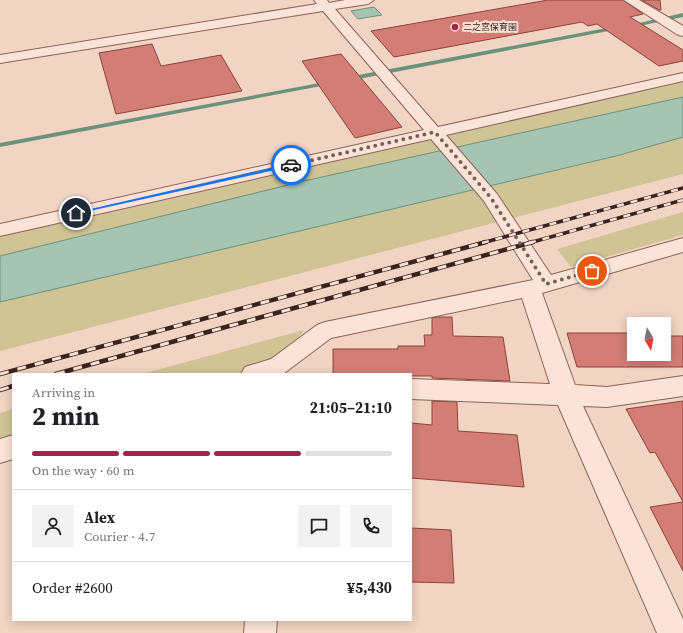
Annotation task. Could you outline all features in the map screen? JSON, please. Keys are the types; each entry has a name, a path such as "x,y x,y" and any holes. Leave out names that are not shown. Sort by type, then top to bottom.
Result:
{"street":[{"path":"0,59 323,3 368,0"},
{"path":"630,0 683,32"},
{"path":"323,3 381,73 491,198 538,287 566,396 673,633"},
{"path":"0,230 438,136 683,77"},
{"path":"260,373 282,370 325,331 538,287 683,245"},
{"path":"412,389 607,397 683,386"},
{"path":"0,451 12,447"},
{"path":"260,633 261,621"}],"shaded area":[{"path":"374,7 382,15 358,19 351,11"},
{"path":"683,76 683,174 0,351 0,230"},
{"path":"683,97 683,137 616,156 0,302 0,256 304,181"},
{"path":"683,212 683,235 571,267 557,249"},
{"path":"304,330 279,366 254,373 146,373"},
{"path":"12,409 12,442 0,446 0,413"}],"building":[{"path":"548,0 623,0 643,14 630,17 683,50 683,61 659,66 597,24 588,26 582,22 394,57 371,31"},
{"path":"642,0 660,0 661,10 659,10"},
{"path":"152,44 161,66 221,55 242,91 116,114 99,53"},
{"path":"341,54 402,127 355,138 302,61"},
{"path":"452,317 453,336 503,337 510,381 432,378 432,376 412,376 412,373 333,373 333,349 398,349 398,346 425,346 424,335 432,335 432,318"},
{"path":"567,333 627,333 627,361 671,361 671,336 683,336 683,367 577,367"},
{"path":"432,401 457,402 458,431 517,435 524,487 412,478 412,423 432,425"},
{"path":"683,401 683,502 655,452 650,453 626,409"},
{"path":"683,502 683,571 650,507"},
{"path":"412,528 451,530 454,583 412,582"}],"waterway":[{"path":"629,26 683,15"},
{"path":"348,79 617,28"},
{"path":"0,145 330,83"}],"railway":[{"path":"482,243 683,188"},
{"path":"529,243 683,200"},
{"path":"0,374 486,242"},
{"path":"60,373 533,242"},
{"path":"0,390 12,386"}],"way so far":[{"path":"291,165 435,132 491,198 546,284 592,271"}],"place":[{"name":"二之宮保育園","path":"455,27"}],"route":[{"path":"76,213 291,165"}]}
